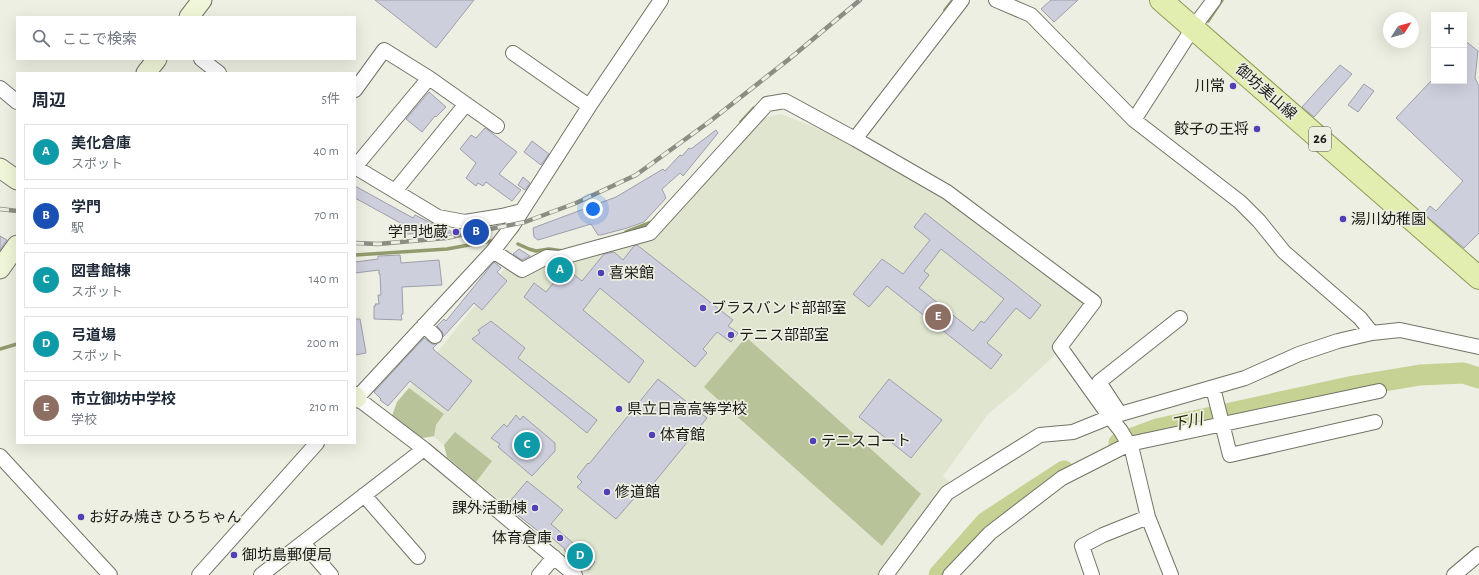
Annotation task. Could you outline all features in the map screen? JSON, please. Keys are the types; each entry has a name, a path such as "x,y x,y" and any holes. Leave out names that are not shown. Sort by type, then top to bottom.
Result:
{"main road":[{"path":"190,16 202,0"},
{"name":"御坊美山線","path":"1161,0 1479,278"},
{"path":"147,72 156,60"},
{"path":"0,168 16,179"},
{"path":"0,269 16,248"}],"street":[{"path":"576,575 424,449 356,398 493,251 522,211 589,106 661,0"},
{"path":"855,139 962,0"},
{"path":"996,0 1031,15 1134,120 1240,202 1259,221 1284,252 1360,318 1372,332"},
{"path":"1134,120 1193,28 1214,0"},
{"path":"356,89 384,50 429,78 497,126"},
{"path":"513,53 589,106"},
{"path":"202,60 219,72"},
{"path":"356,166 429,78"},
{"path":"0,88 16,101"},
{"path":"493,251 522,270 547,257 559,258 650,233 767,104 785,101 947,192 1094,302 1060,347 1115,416"},
{"path":"395,191 466,104"},
{"path":"356,168 438,217 465,222 522,211"},
{"path":"1171,575 1148,517 1132,450 1099,382 1180,318"},
{"path":"424,326 435,336"},
{"path":"886,575 947,493 1040,435 1073,432 1115,416 1245,378 1299,354 1372,332 1400,330 1479,347"},
{"path":"1213,388 1230,455 1375,422"},
{"path":"950,575 990,533 1062,478 1129,444 1379,391"},
{"path":"199,575 316,444"},
{"path":"261,575 424,449"},
{"path":"0,456 110,575"},
{"path":"364,495 418,557"},
{"path":"1092,575 1082,546 1103,535 1148,517"},
{"path":"303,543 331,575"},
{"path":"1454,575 1479,554"},
{"path":"538,575 554,557"}],"shaded area":[{"path":"781,114 853,143 944,194 1091,304 1056,354 1016,391 988,414 943,476 950,483 880,575 590,575 447,457 444,445 434,437 422,438 392,416 397,402 507,266 523,274 548,260 640,239 646,243 764,118"}],"green space":[{"name":"テニスコート","path":"746,337 921,494 882,546 704,387"},
{"path":"409,388 444,414 436,425 434,436 422,438 392,416 397,402"},
{"path":"455,432 492,461 476,482 447,457 444,445"}],"building":[{"path":"375,0 474,0 436,48"},
{"path":"1051,0 1078,0 1054,22 1041,9"},
{"path":"1467,42 1478,51 1475,78 1479,86 1479,233 1464,248 1424,214 1430,206 1436,211 1463,181 1396,118 1431,81 1431,84 1467,84"},
{"path":"1340,65 1352,74 1314,117 1302,107"},
{"path":"1364,84 1374,91 1358,112 1348,105"},
{"path":"429,92 446,107 436,117 435,116 422,132 406,119"},
{"path":"485,128 517,152 499,174 521,190 512,201 486,182 483,186 478,183 476,186 466,178 476,163 460,149 471,135 476,138"},
{"path":"716,130 718,133 683,176 680,173 662,189 666,198 644,222 601,235 598,235 591,224 538,240 534,237 533,228 616,197 663,169 665,171 680,155 682,156 689,148 691,149"},
{"path":"532,141 549,154 541,165 524,152"},
{"path":"523,177 530,183 525,190 518,185"},
{"path":"356,187 413,218 415,215 433,224 442,226 454,233 403,234 406,226 356,199"},
{"path":"925,213 1041,305 1030,319 1016,308 987,343 1002,355 991,369 887,286 869,307 853,294 882,259 903,274 930,240 914,227","holes":["941,249 1004,299 984,323 981,321 973,331 919,288 929,275 924,271"]},
{"path":"0,236 7,240 0,250"},
{"path":"637,245 733,320 728,326 738,333 731,342 717,332 703,349 707,353 695,367 600,288 583,310 644,361 629,383 524,297 534,283 546,292 559,276 552,270 555,266 563,266 582,281 604,254 614,252 623,260 634,246"},
{"path":"519,249 530,256 522,260 513,254"},
{"path":"400,255 401,263 439,260 442,285 402,287 402,320 374,319 374,306 376,306 375,304 379,304 378,295 381,295 379,270 356,273 356,262 378,259 378,256"},
{"path":"494,262 501,268 497,272 507,281 482,310 474,303 443,337 443,333 437,326 444,319 446,321"},
{"path":"356,319 360,319 366,353 356,355"},
{"path":"491,321 525,348 518,358 597,420 587,433 472,339 480,333 478,330"},
{"path":"424,338 432,344 437,344 433,348 434,350 472,381 448,411 410,381 388,406 380,400 381,399 374,392"},
{"name":"体育館","path":"658,379 707,418 648,490 644,487 616,519 577,487 582,482 577,477"},
{"path":"889,379 942,420 911,458 859,417"},
{"path":"516,415 520,420 523,416 555,443 555,451 532,476 498,447 500,444 491,438 504,424 507,427"},
{"name":"課外活動棟","path":"527,481 563,510 551,524 595,562 589,570 564,550 565,549 544,531 542,534 506,506"}],"waterway":[{"path":"945,10 953,0"},
{"path":"1208,21 1222,0"},
{"path":"741,122 754,108"},
{"path":"626,232 652,222"},
{"path":"356,255 447,249 491,241"},
{"path":"518,244 536,251 549,249 563,251"},
{"path":"0,349 16,344"},
{"name":"下川","path":"1119,443 1157,429 1354,386 1420,375 1463,373 1479,378"},
{"name":"下川","path":"939,575 986,522 1064,471"}],"railway":[{"path":"356,243 378,244 446,238 525,222 576,203 636,175 709,122 788,60 860,0"},
{"path":"0,209 16,211"}],"place":[{"name":"川常","path":"1233,86"},
{"name":"餃子の王将","path":"1257,129"},
{"name":"湯川幼稚園","path":"1343,219"},
{"name":"学門地蔵","path":"456,232"},
{"name":"学門","path":"476,232"},
{"name":"美化倉庫","path":"560,270"},
{"name":"喜栄館","path":"601,273"},
{"name":"ブラスバンド部部室","path":"703,308"},
{"name":"市立御坊中学校","path":"938,317"},
{"name":"テニス部部室","path":"731,335"},
{"name":"県立日高高等学校","path":"619,409"},
{"name":"体育館","path":"652,435"},
{"name":"テニスコート","path":"813,441"},
{"name":"図書館棟","path":"527,445"},
{"name":"修道館","path":"607,492"},
{"name":"課外活動棟","path":"535,508"},
{"name":"お好み焼き ひろちゃん","path":"81,517"},
{"name":"体育倉庫","path":"560,538"},
{"name":"御坊島郵便局","path":"234,555"},
{"name":"弓道場","path":"580,556"}]}
